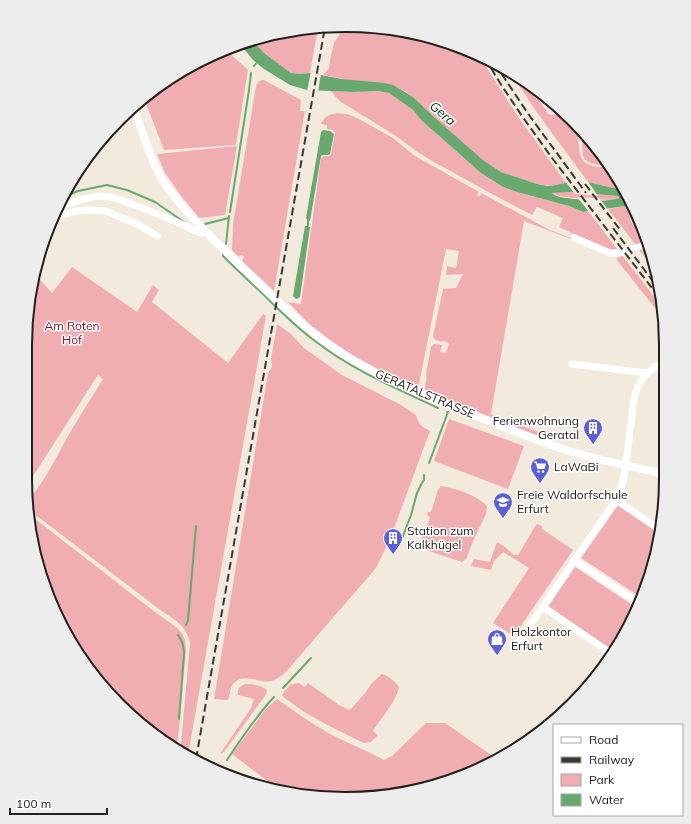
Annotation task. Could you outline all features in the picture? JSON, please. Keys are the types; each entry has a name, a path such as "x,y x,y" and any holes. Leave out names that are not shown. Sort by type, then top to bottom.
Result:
{"street":[{"name":"GERATALSTRASSE","path":"135,113 152,157 168,187 183,207 223,248 300,322 334,348 376,373 405,387 543,442 580,454 659,473"},
{"path":"65,205 82,199 101,196 118,199 150,210 202,234 209,234"},
{"path":"61,215 77,211 106,211 137,224 157,236"},
{"path":"575,238 604,251 613,253 620,253 642,246"},
{"path":"572,364 646,373"},
{"path":"520,640 616,500 622,485 626,466 636,390 646,373 659,365"},
{"path":"616,500 655,526"},
{"path":"574,560 634,600"},
{"path":"543,607 607,651"}],"green space":[{"path":"341,32 386,35 427,43 485,65 521,121 566,183 551,186 537,184 501,172 483,160 413,97 404,91 323,75 329,68 334,43"},
{"path":"317,34 310,73 291,73 264,53 257,45 284,38"},
{"path":"231,54 248,70 236,145 164,150 146,104 171,85 189,74 207,64"},
{"path":"262,80 301,100 300,111 305,111 274,291 242,261 244,257 242,255 238,256 232,250 233,224 256,87"},
{"path":"518,84 538,99 549,115 557,114 567,124 578,136 579,149 584,161 592,166 603,167 617,188 588,182"},
{"path":"331,91 378,91 389,93 413,110 422,121 481,173 503,187 569,206 583,212 589,212 617,249 608,250 559,227 563,218 537,207 532,215 432,161 396,136 341,102"},
{"path":"338,113 347,114 357,118 393,138 415,156 479,192 477,195 480,196 481,193 550,230 571,238 524,221 491,414 544,434 543,438 426,392 426,374 431,347 434,344 442,345 440,352 446,353 449,343 435,340 433,336 443,289 456,288 463,274 446,275 447,266 456,268 459,251 446,249 418,389 353,356 309,324 288,302 301,304 321,158 331,155 335,133 333,130 327,129 327,125 321,124 328,116"},
{"path":"582,140 601,165 588,162 583,156"},
{"path":"237,146 225,215 199,218 165,173 157,154"},
{"path":"573,192 618,196 620,198 617,200 611,200 572,198 550,193"},
{"path":"626,206 631,217 629,219 636,230 641,243 636,245 608,209"},
{"path":"643,249 646,259 639,250"},
{"path":"622,255 655,298 656,310 616,259"},
{"name":"Am Roten Hof","path":"72,267 137,312 153,285 159,290 152,302 228,363 263,314 266,316 189,750 181,745 190,643 185,631 174,619 35,514 33,495 47,475 72,429 103,379 98,375 32,478 32,346 35,305 39,279 52,293"},
{"path":"277,324 291,334 304,348 342,375 401,405 416,415 421,425 430,431 390,539 376,568 285,673 277,679 271,681 242,678 232,686 228,700 214,699 268,373 272,367 271,360"},
{"path":"449,419 524,446 508,489 434,461"},
{"path":"441,486 466,493 477,498 487,506 486,514 466,559 462,562 420,548 421,540 430,517 427,515 428,512 431,512 438,490"},
{"path":"619,504 655,528 648,560 636,594 581,558"},
{"path":"35,519 182,633 185,640 186,650 177,743 155,727 124,700 85,653 64,617 56,598 43,560"},
{"path":"537,524 542,526 542,529 573,550 514,636 493,623 529,568 503,552 494,561 491,570 471,566 474,559 490,562 497,542 514,555 518,555"},
{"path":"575,567 632,605 627,617 609,648 548,607"},
{"path":"382,674 391,679 399,687 392,704 373,731 378,735 371,742 364,743 333,728 304,712 282,696 291,684 299,683 305,687 308,683 339,705 350,710 372,683"},
{"path":"245,684 261,687 266,689 267,692 224,752 220,754 251,708 254,699 238,695 239,688"},
{"path":"277,699 328,733 384,760 392,756 426,723 445,723 492,756 446,775 407,786 346,792 284,786 269,782 232,754 266,709"}],"water":[{"path":"257,45 264,53 291,73 310,73 342,79 393,85 413,97 483,160 501,172 547,186 565,183 588,182 617,188 626,206 583,212 569,206 503,187 481,173 422,121 413,110 389,93 378,91 353,92 307,90 290,85 264,69 253,60 244,49","holes":["573,192 618,196 619,198 608,200 572,199 560,197 551,193"]},
{"path":"323,130 330,131 334,134 330,154 321,156 310,221 308,221 306,218 321,132"},
{"path":"305,226 310,227 300,297 297,299 293,296"}],"pier":[{"path":"311,71 321,73 318,92 307,92"},
{"path":"587,180 598,196 575,194 565,181"},
{"path":"577,197 599,198 609,211 590,213"}],"waterway":[{"path":"254,66 258,61"},
{"path":"230,212 251,73"},
{"path":"71,194 78,191 107,185 127,190 155,202 184,222"},
{"path":"226,244 229,216"},
{"path":"205,224 229,218"},
{"path":"308,221 308,226"},
{"path":"223,255 289,320 329,351 359,370 438,408"},
{"path":"429,463 447,412"},
{"path":"401,541 411,515 417,493 424,480 424,475"},
{"path":"186,625 188,620 196,526"},
{"path":"178,635 184,649 179,719"},
{"path":"283,688 311,658"},
{"path":"227,760 243,736 274,697"}],"railway":[{"path":"197,754 324,33"},
{"path":"491,68 522,116 552,158 654,291"},
{"path":"501,74 529,115 586,193"},
{"path":"585,184 621,231"},
{"path":"613,228 652,280"}],"place":[{"name":"Ferienwohnung Geratal","path":"593,445"},
{"name":"LaWaBi","path":"540,484"},
{"name":"Freie Waldorfschule Erfurt","path":"503,519"},
{"name":"Station zum Kalkhügel","path":"393,555"},
{"name":"Holzkontor Erfurt","path":"497,656"}],"water label":[{"name":"Gera","path":"443,113"}]}
